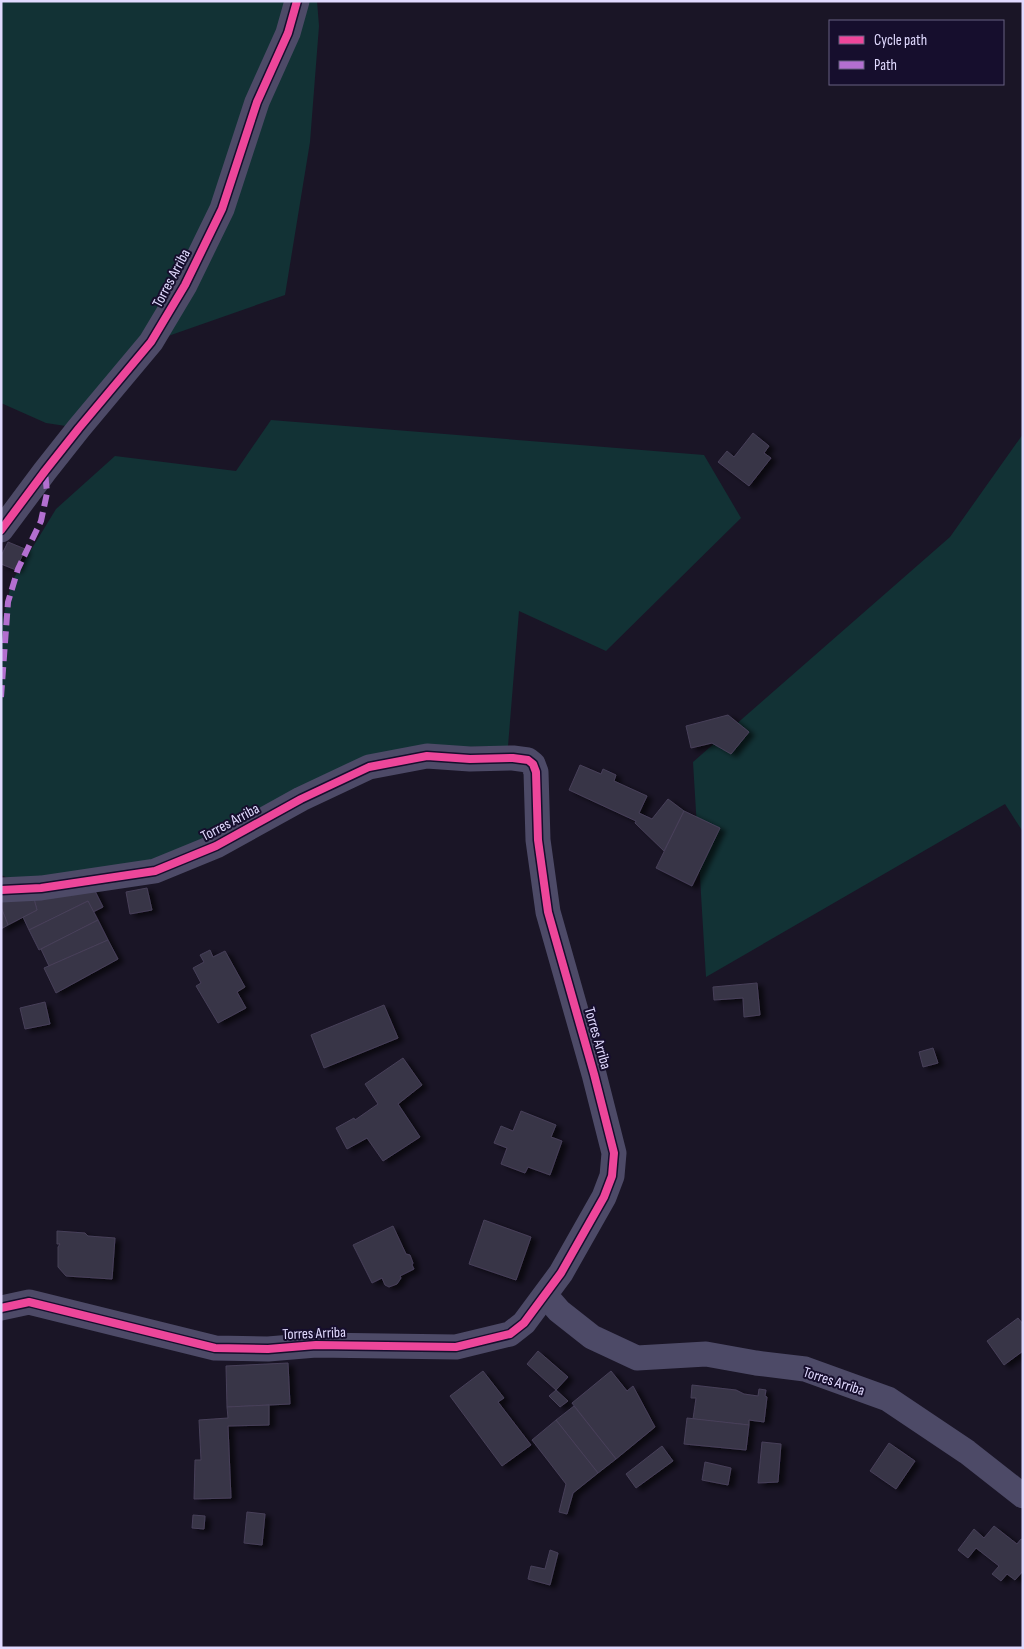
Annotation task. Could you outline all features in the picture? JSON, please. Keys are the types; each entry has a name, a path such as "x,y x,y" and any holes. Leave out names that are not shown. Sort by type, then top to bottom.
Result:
{"street":[{"name":"Torres Arriba","path":"1,530 67,442 151,342 185,285 222,209 257,102 288,33 297,1"},
{"name":"Torres Arriba","path":"1,890 41,888 155,871 216,846 301,799 369,767 427,756 528,760 533,764 536,772 538,840 548,912 594,1074 614,1153 612,1176 604,1197 561,1273 546,1296 524,1323 510,1334 456,1347 316,1345 268,1349 215,1348 29,1302 1,1308"},
{"name":"Torres Arriba","path":"546,1296 559,1311 592,1337 637,1358 706,1354 805,1369 888,1399 967,1452 1023,1496"}],"green space":[{"path":"1,1 317,1 319,26 310,142 285,295 151,342 79,428 46,423 1,403"},
{"path":"271,420 704,455 741,518 606,651 519,611 508,746 422,748 196,847 148,865 15,881 1,875 1,626 12,581 56,509 115,456 236,471"},
{"path":"1023,434 1023,832 1005,804 706,977 693,762 950,537"}],"building":[{"path":"753,433 769,446 764,453 771,458 749,486 718,462 727,451 734,457"},
{"path":"8,542 25,549 16,570 1,564 1,556"},
{"path":"728,715 749,732 731,754 712,743 691,748 686,726"},
{"path":"580,765 601,774 603,769 616,775 614,781 647,796 639,813 652,819 668,799 684,811 664,851 635,823 636,821 569,790"},
{"path":"684,811 720,828 692,886 656,868"},
{"path":"93,887 103,907 93,912 88,901 29,930 23,917 37,910 33,895"},
{"path":"147,888 152,910 130,914 126,892"},
{"path":"33,895 37,910 8,925 1,907 1,900"},
{"path":"88,901 98,920 39,950 29,930"},
{"path":"1,907 8,925 1,929"},
{"path":"98,920 108,940 49,966 41,949"},
{"path":"108,940 118,959 56,993 44,968"},
{"path":"210,950 213,957 225,951 245,987 237,992 246,1008 218,1023 196,986 201,983 193,968 204,962 200,955"},
{"path":"757,983 760,1015 744,1017 743,998 714,1000 713,987"},
{"path":"45,1002 50,1024 25,1029 20,1008"},
{"path":"384,1005 398,1038 324,1068 311,1035"},
{"path":"933,1048 938,1063 923,1067 919,1052"},
{"path":"403,1058 422,1085 398,1104 420,1137 383,1161 367,1138 347,1149 336,1128 354,1118 355,1120 378,1104 365,1084"},
{"path":"521,1111 556,1125 551,1137 562,1141 550,1175 528,1167 525,1173 501,1164 507,1148 494,1143 501,1126 513,1131"},
{"path":"484,1220 531,1237 516,1280 469,1264"},
{"path":"393,1226 406,1254 410,1255 414,1269 400,1276 401,1278 397,1284 389,1287 385,1285 382,1278 372,1283 353,1245"},
{"path":"57,1231 115,1238 112,1279 66,1276 58,1267 58,1247 60,1244 57,1244"},
{"path":"1018,1318 1023,1324 1023,1351 1004,1365 987,1341"},
{"path":"538,1351 568,1377 556,1390 527,1364"},
{"path":"288,1363 290,1404 227,1407 226,1366"},
{"path":"483,1371 504,1398 498,1402 531,1445 502,1466 450,1396"},
{"path":"611,1371 627,1391 633,1386 655,1427 616,1459 572,1403"},
{"path":"692,1385 736,1390 744,1394 758,1396 759,1389 766,1390 764,1422 749,1420 749,1425 693,1419 696,1398 691,1398"},
{"path":"556,1390 568,1401 560,1407 549,1396"},
{"path":"269,1405 269,1425 228,1426 231,1498 194,1499 195,1460 201,1460 199,1420 228,1418 227,1407"},
{"path":"574,1406 616,1459 598,1473 556,1420"},
{"path":"687,1418 749,1425 746,1450 684,1444"},
{"path":"556,1420 598,1473 573,1493 567,1514 559,1512 566,1484 532,1440"},
{"path":"762,1442 781,1444 778,1482 758,1483"},
{"path":"889,1443 915,1461 896,1489 870,1471"},
{"path":"662,1446 673,1461 636,1488 626,1474"},
{"path":"705,1462 731,1468 728,1485 702,1480"},
{"path":"247,1512 265,1514 262,1545 244,1543"},
{"path":"193,1515 205,1516 204,1529 192,1528"},
{"path":"994,1526 1017,1544 1021,1539 1023,1540 1023,1571 1015,1580 1007,1574 1001,1581 992,1574 999,1566 976,1548 968,1558 958,1550 974,1529 984,1538"},
{"path":"550,1550 558,1553 550,1585 528,1579 531,1566 545,1569"}],"marked path":[{"path":"1,697 8,602 18,569 41,521 47,493 45,471"}],"cycle path":[{"path":"1,530 79,428 151,342 185,285 222,209 257,102 288,33 297,1"},
{"path":"1,890 41,888 155,871 216,846 301,799 369,767 427,756 528,760 533,764 536,772 538,840 548,912 594,1074 614,1153 612,1176 604,1197 561,1273 524,1323 510,1334 456,1347 316,1345 268,1349 215,1348 29,1302 1,1308"}]}
